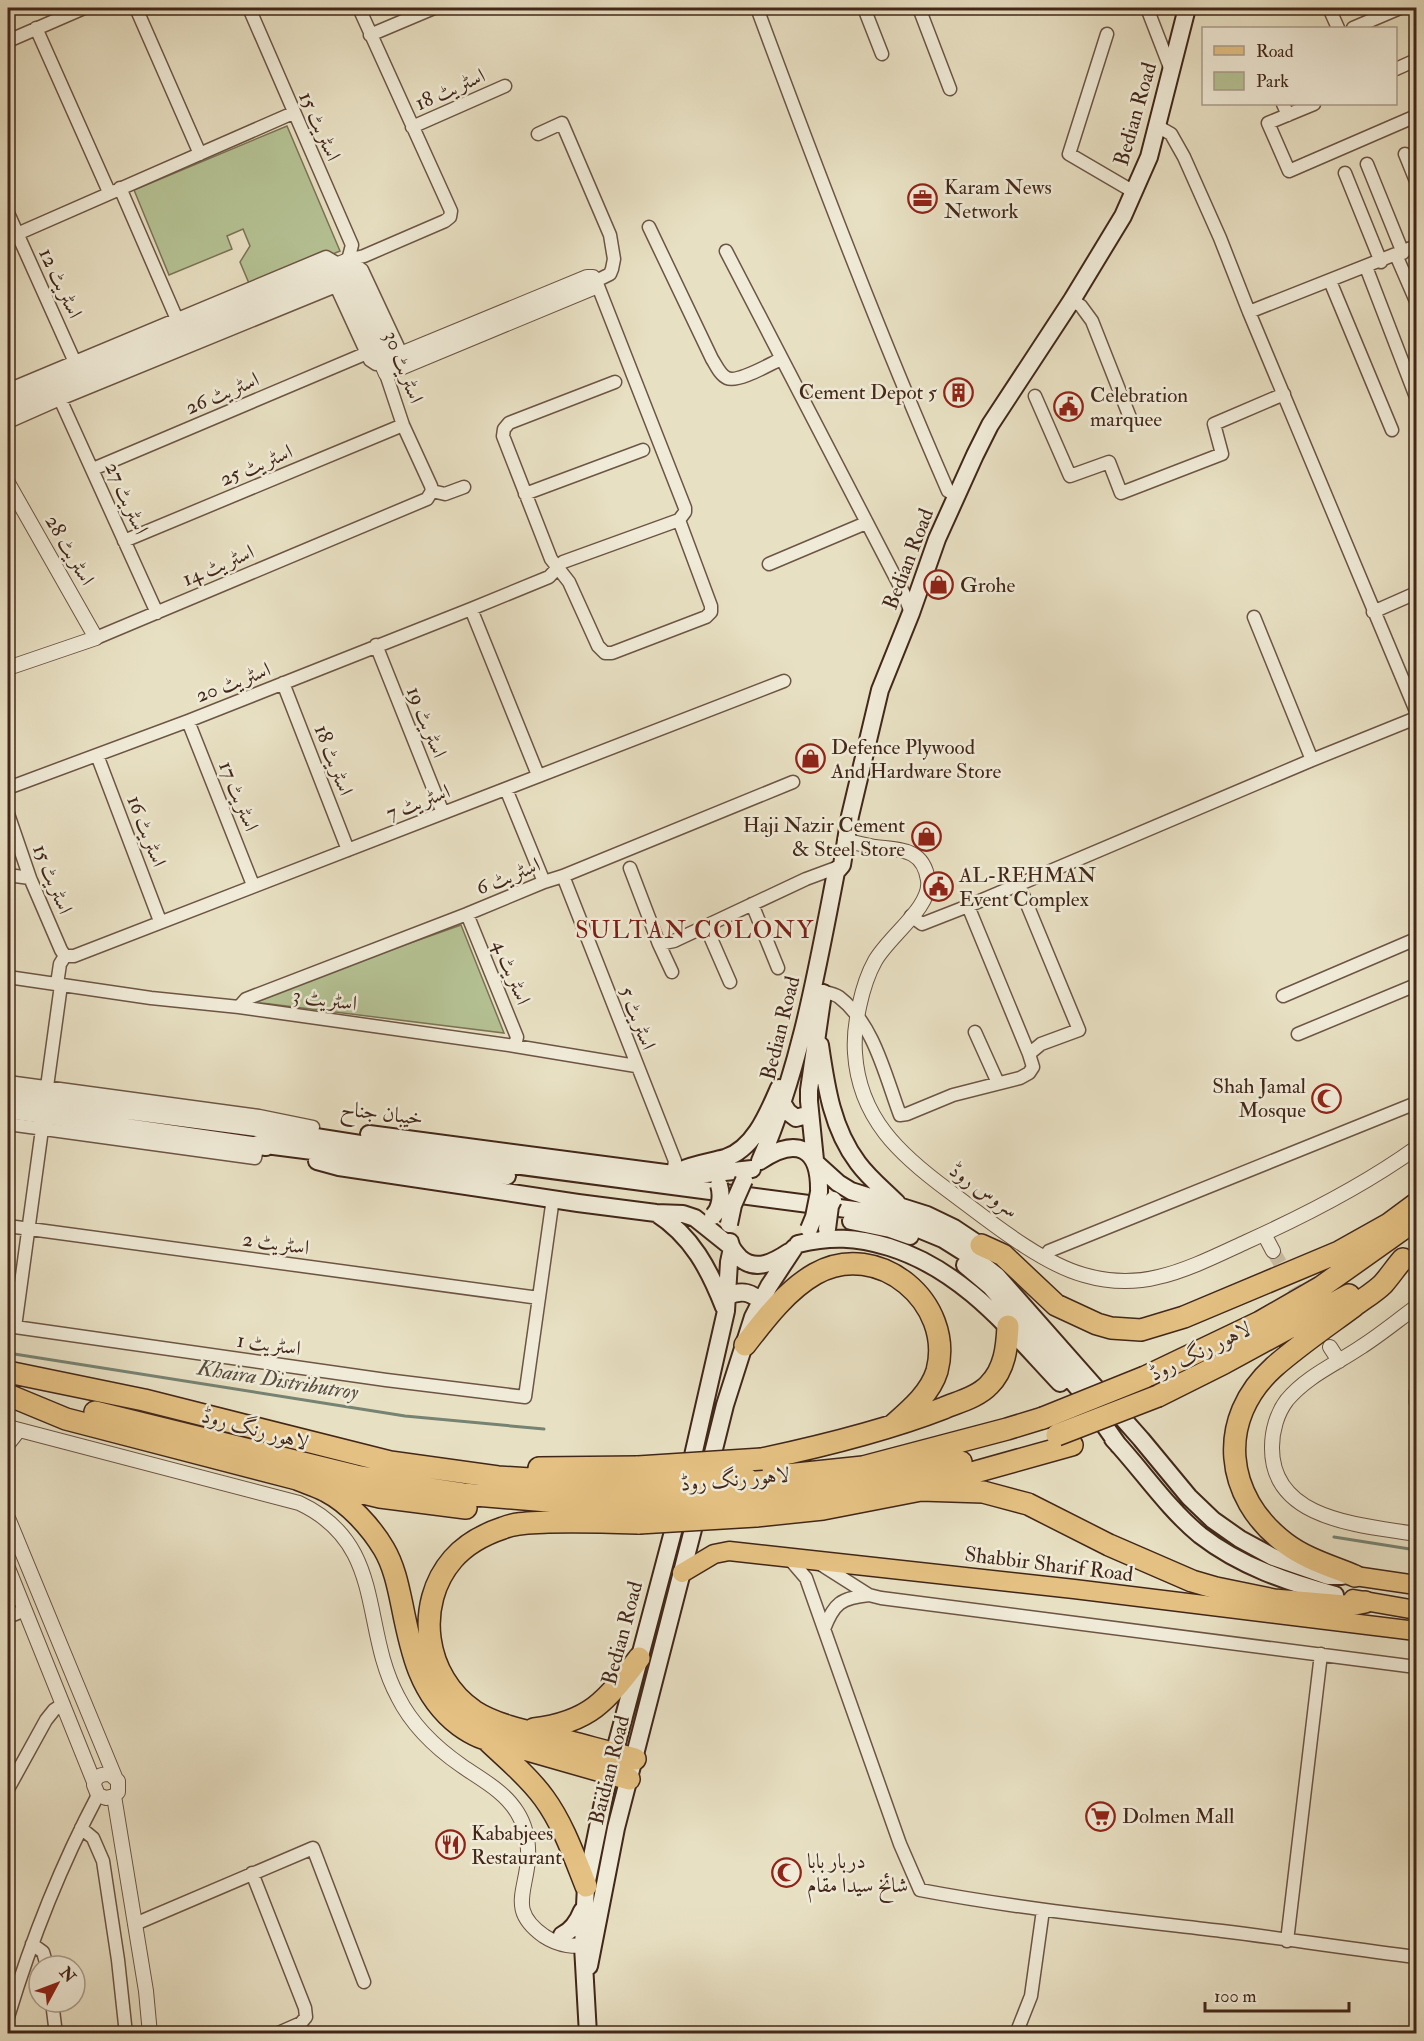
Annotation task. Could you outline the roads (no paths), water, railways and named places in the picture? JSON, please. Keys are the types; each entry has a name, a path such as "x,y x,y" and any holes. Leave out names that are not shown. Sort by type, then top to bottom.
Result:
{"highway":[{"path":"981,1245 1003,1255 1056,1305 1097,1324 1125,1330 1141,1330 1184,1317 1339,1252 1389,1224 1416,1204"},
{"name":"لاہور رنگ روڈ","path":"8,1394 387,1482 463,1494 560,1502 640,1496 747,1479 863,1467 1043,1418 1145,1377 1260,1322 1322,1287 1416,1219"},
{"path":"1355,1576 1314,1560 1287,1544 1261,1520 1244,1493 1237,1475 1234,1460 1235,1433 1238,1419 1249,1396 1275,1366 1324,1339 1382,1285 1409,1254"},
{"name":"لاہور رنگ روڈ","path":"8,1372 144,1400 358,1455 440,1470 556,1482 640,1496 752,1508 1065,1440 1161,1402 1224,1363 1344,1298 1409,1254"},
{"path":"745,1345 783,1300 814,1274 836,1265 847,1264 874,1266 889,1271 901,1278 920,1296 936,1324 940,1345 936,1372 929,1387 909,1412 892,1426"},
{"path":"617,1769 489,1719 475,1712 452,1691 433,1657 428,1620 436,1587 452,1560 488,1534 505,1527 521,1523 580,1521 640,1496 762,1459 824,1446 892,1426 959,1402 988,1386 998,1373 1006,1354 1008,1326"},
{"path":"1161,1402 1291,1343 1324,1339"},
{"path":"8,1394 66,1419 297,1479 380,1497 580,1521"},
{"path":"752,1508 823,1509 921,1490 1065,1440"},
{"path":"297,1479 327,1491 342,1501 357,1514 384,1548 398,1583 410,1643 420,1678 451,1718 463,1728 488,1740 519,1768 544,1798 561,1828 585,1895"},
{"path":"921,1490 983,1492 1028,1504 1109,1545 1192,1581 1274,1600 1345,1606 1365,1602"},
{"path":"1163,1568 1211,1581 1288,1594 1335,1595"},
{"path":"524,1731 569,1722 595,1708 612,1692 639,1659"},
{"path":"488,1740 617,1769 635,1759"}],"main road":[{"name":"Bedian Road","path":"752,1170 783,1104 803,1033 819,990 836,872 842,865 845,840 880,690 938,539 990,425 1072,300 1123,216 1134,192 1149,157 1187,8"},
{"path":"819,990 818,1026 810,1076 810,1114 816,1162 830,1206 827,1229 831,1232 885,1241 889,1247"},
{"path":"818,1026 829,1095 837,1123 847,1146 892,1203"},
{"path":"676,1174 693,1165 727,1157 742,1149 755,1134 781,1085 790,1077"},
{"name":"خیبان جناح","path":"8,1095 45,1108 258,1144 339,1167 656,1213 674,1213 694,1218 731,1247"},
{"path":"783,1104 796,1118 810,1114"},
{"name":"خیبان جناح","path":"8,1110 45,1108 271,1130 313,1127 676,1174 752,1170"},
{"path":"271,1130 404,1151 862,1211 912,1225 960,1248 997,1276 1201,1510 1213,1520 1240,1539 1295,1566 1329,1576 1355,1576 1416,1585"},
{"path":"258,1144 737,1204 862,1223 914,1237 948,1254 990,1286 1078,1388 1119,1446"},
{"path":"1141,1439 1097,1372 1014,1277 981,1245 943,1222 892,1203 866,1197 847,1188 801,1150 788,1148 775,1151 752,1170 733,1205 729,1224 731,1247 744,1261 758,1266 777,1259 796,1246 829,1237 858,1239 917,1257 947,1273 972,1292 1008,1326 1174,1509 1201,1535 1224,1551 1275,1577 1335,1595 1416,1610"},
{"path":"676,1174 685,1179 712,1180 719,1185 720,1201 717,1211 713,1216 700,1215 694,1218"},
{"path":"826,1196 872,1204 892,1203"},
{"path":"745,1345 760,1301 809,1229 816,1211 826,1196"},
{"path":"656,1213 669,1221 701,1258 726,1304 735,1293 743,1292 750,1293 760,1301"},
{"name":"Bedian Road","path":"588,2034 585,1984 589,1940 585,1895 617,1769 639,1659 693,1456 726,1304 731,1247"},
{"name":"Baidian Road","path":"635,1759 725,1405 745,1345"},
{"name":"Shabbir Sharif Road","path":"682,1574 714,1554 729,1551 1074,1589 1416,1631"},
{"name":"Baidian Road","path":"589,1940 616,1828 617,1769"},
{"path":"562,1935 574,1926 585,1895"}],"street":[{"path":"8,41 84,8"},
{"path":"136,8 200,154"},
{"name":"اسٹریٹ 15","path":"249,8 352,245 345,266"},
{"path":"8,411 345,266 450,217 448,202 359,8"},
{"path":"370,35 434,8"},
{"path":"757,8 922,432 948,491 956,496"},
{"path":"864,8 882,54"},
{"path":"919,8 950,89"},
{"path":"1147,8 1171,70"},
{"path":"1329,8 1338,27"},
{"path":"1355,27 1400,8"},
{"path":"36,28 178,323"},
{"path":"1107,34 1069,154 1134,192"},
{"path":"1397,68 1416,60"},
{"name":"اسٹریٹ 18","path":"412,127 505,86"},
{"path":"1308,105 1285,109 1268,123 1289,171 1416,116"},
{"path":"17,234 293,113"},
{"path":"538,134 562,123 610,235 613,266 610,274 596,281"},
{"path":"1157,126 1171,134 1184,157 1220,238 1373,612 1416,711"},
{"path":"1405,154 1416,181"},
{"path":"1367,164 1416,301"},
{"path":"1345,173 1381,262"},
{"name":"اسٹریٹ 12","path":"8,213 77,365"},
{"path":"649,227 712,359 726,378 741,377 781,359"},
{"path":"1249,312 1381,262 1416,246"},
{"path":"726,250 904,594 911,613"},
{"path":"8,422 336,286 345,266"},
{"path":"8,390 77,365 178,323 345,266 362,270 391,362"},
{"name":"اسٹریٹ 30","path":"345,266 391,362 403,424 431,489"},
{"path":"1366,267 1416,397"},
{"path":"336,286 370,360 376,364 391,362 593,288 596,286 596,281"},
{"path":"596,281 685,508 679,520 711,606 711,612 706,617 612,653 605,653 598,646 569,582 551,559 503,436 504,429 509,423 615,382"},
{"path":"1330,281 1392,430"},
{"path":"1072,300 1081,306 1092,321 1131,420"},
{"path":"391,362 413,342"},
{"name":"اسٹریٹ 26","path":"93,469 367,353"},
{"path":"8,400 77,365"},
{"path":"1035,396 1070,476 1109,462 1121,493 1222,454 1214,424 1284,394"},
{"name":"اسٹریٹ 27","path":"60,399 157,613"},
{"name":"اسٹریٹ 25","path":"124,541 403,424"},
{"path":"525,494 643,450"},
{"name":"اسٹریٹ 28","path":"8,483 96,638"},
{"path":"431,489 445,494 464,487"},
{"name":"اسٹریٹ 14","path":"8,668 96,638 423,501 431,489"},
{"name":"اسٹریٹ 20","path":"8,788 188,721 471,609 549,577 558,570 563,562 679,520"},
{"path":"769,564 866,523"},
{"path":"1373,612 1416,593"},
{"path":"471,609 538,776"},
{"path":"1254,617 1312,760"},
{"name":"اسٹریٹ 19","path":"376,645 443,813"},
{"name":"اسٹریٹ 7","path":"65,956 74,956 784,681"},
{"name":"اسٹریٹ 18","path":"283,683 348,850"},
{"path":"912,916 922,924 968,906 1416,718"},
{"name":"اسٹریٹ 17","path":"188,721 253,885"},
{"name":"اسٹریٹ 16","path":"97,755 160,921"},
{"name":"اسٹریٹ 6","path":"239,1007 246,999 563,876 792,782"},
{"path":"506,789 544,882"},
{"name":"اسٹریٹ 15","path":"8,814 30,878 60,950 65,956"},
{"name":"سروس روڈ","path":"845,840 874,847 901,849 916,857 926,872 928,889 925,899 889,941 873,963 867,977 857,1017 854,1050 859,1082 871,1111 887,1137 923,1172 1044,1258 1068,1270 1115,1281 1161,1277 1224,1252 1328,1203 1416,1148"},
{"path":"659,944 674,941 806,879 842,865"},
{"path":"630,868 672,972"},
{"path":"8,875 30,878"},
{"name":"اسٹریٹ 5","path":"563,876 675,1161 676,1174"},
{"path":"1019,885 1079,1030 1041,1044 1029,1054"},
{"path":"752,904 778,968"},
{"path":"819,990 838,996 857,1017 872,1040 900,1115 953,1095 1012,1081 1029,1073 1033,1067 1029,1054 968,906"},
{"name":"اسٹریٹ 4","path":"467,914 517,1037 515,1046"},
{"path":"706,927 730,982"},
{"path":"1283,996 1416,939"},
{"path":"11,1327 45,1108 60,964 65,956"},
{"name":"اسٹریٹ 3","path":"8,976 151,998 239,1007 515,1046 636,1066"},
{"path":"1298,1034 1416,985"},
{"path":"975,1032 998,1083"},
{"path":"8,1082 45,1108"},
{"path":"1044,1258 1048,1251 1416,1103"},
{"path":"8,1124 45,1108 259,1116 313,1127"},
{"path":"539,1298 553,1198"},
{"name":"اسٹریٹ 2","path":"8,1226 539,1298"},
{"path":"1264,1234 1273,1251"},
{"name":"اسٹریٹ 1","path":"11,1327 525,1397 539,1298"},
{"path":"1416,1307 1362,1347 1316,1374 1287,1400 1276,1421 1272,1440 1272,1458 1276,1476 1290,1496 1311,1512 1355,1524 1416,1534"},
{"path":"1324,1339 1339,1361"},
{"path":"1416,1391 1416,1403"},
{"path":"8,1444 13,1428 299,1503 326,1518 341,1533 362,1571 389,1681 411,1719 438,1748 498,1790 516,1810 523,1823 527,1836 528,1860 520,1897 526,1920 534,1929 560,1944 589,1940"},
{"path":"8,2017 32,1944 81,1828 103,1793 119,1787 9,1527"},
{"path":"788,1557 806,1578 900,1844 920,1890 1043,1910 1232,1932 1416,1957"},
{"path":"813,1560 869,1595"},
{"path":"8,1568 63,1704 103,1793 130,1942 142,2034"},
{"path":"824,1629 831,1612 840,1602 853,1597 869,1595 1416,1667"},
{"path":"8,1617 25,1610"},
{"path":"1287,1941 1321,1654"},
{"path":"8,1789 46,1720 63,1704"},
{"path":"115,1777 110,1774 98,1777 135,1924 146,1991 150,2034"},
{"path":"81,1828 93,1838 103,1861 118,1960 126,2034"},
{"path":"135,1924 313,1848 364,1982"},
{"path":"252,1873 305,2008 306,2017 301,2023 276,2034"},
{"path":"1016,2034 1030,1996 1043,1910"},
{"path":"543,1935 562,1935 589,1940"},
{"path":"32,1944 44,1954"},
{"path":"54,2014 56,2034"}],"waterway":[{"name":"Khaira Distributroy","path":"8,1353 405,1416 544,1429"},
{"name":"Khaira Distributroy","path":"1334,1537 1416,1550"}],"tunnel":[{"path":"1273,1251 1305,1306"}],"place":[{"name":"Karam News Network","path":"923,199"},
{"name":"Cement Depot 5","path":"958,392"},
{"name":"Celebration marquee","path":"1069,407"},
{"name":"Grohe","path":"939,585"},
{"name":"Defence Plywood And Hardware Store","path":"810,759"},
{"name":"Haji Nazir Cement & Steel Store","path":"926,837"},
{"name":"AL-REHMAN Event Complex","path":"938,887"},
{"name":"Shah Jamal Mosque","path":"1327,1098"},
{"name":"Dolmen Mall","path":"1101,1816"},
{"name":"Kababjees Restaurant","path":"450,1845"},
{"name":"دربار بابا شائخ سیدا مقام","path":"786,1873"}],"district":[{"name":"SULTAN COLONY","path":"695,930"}]}
